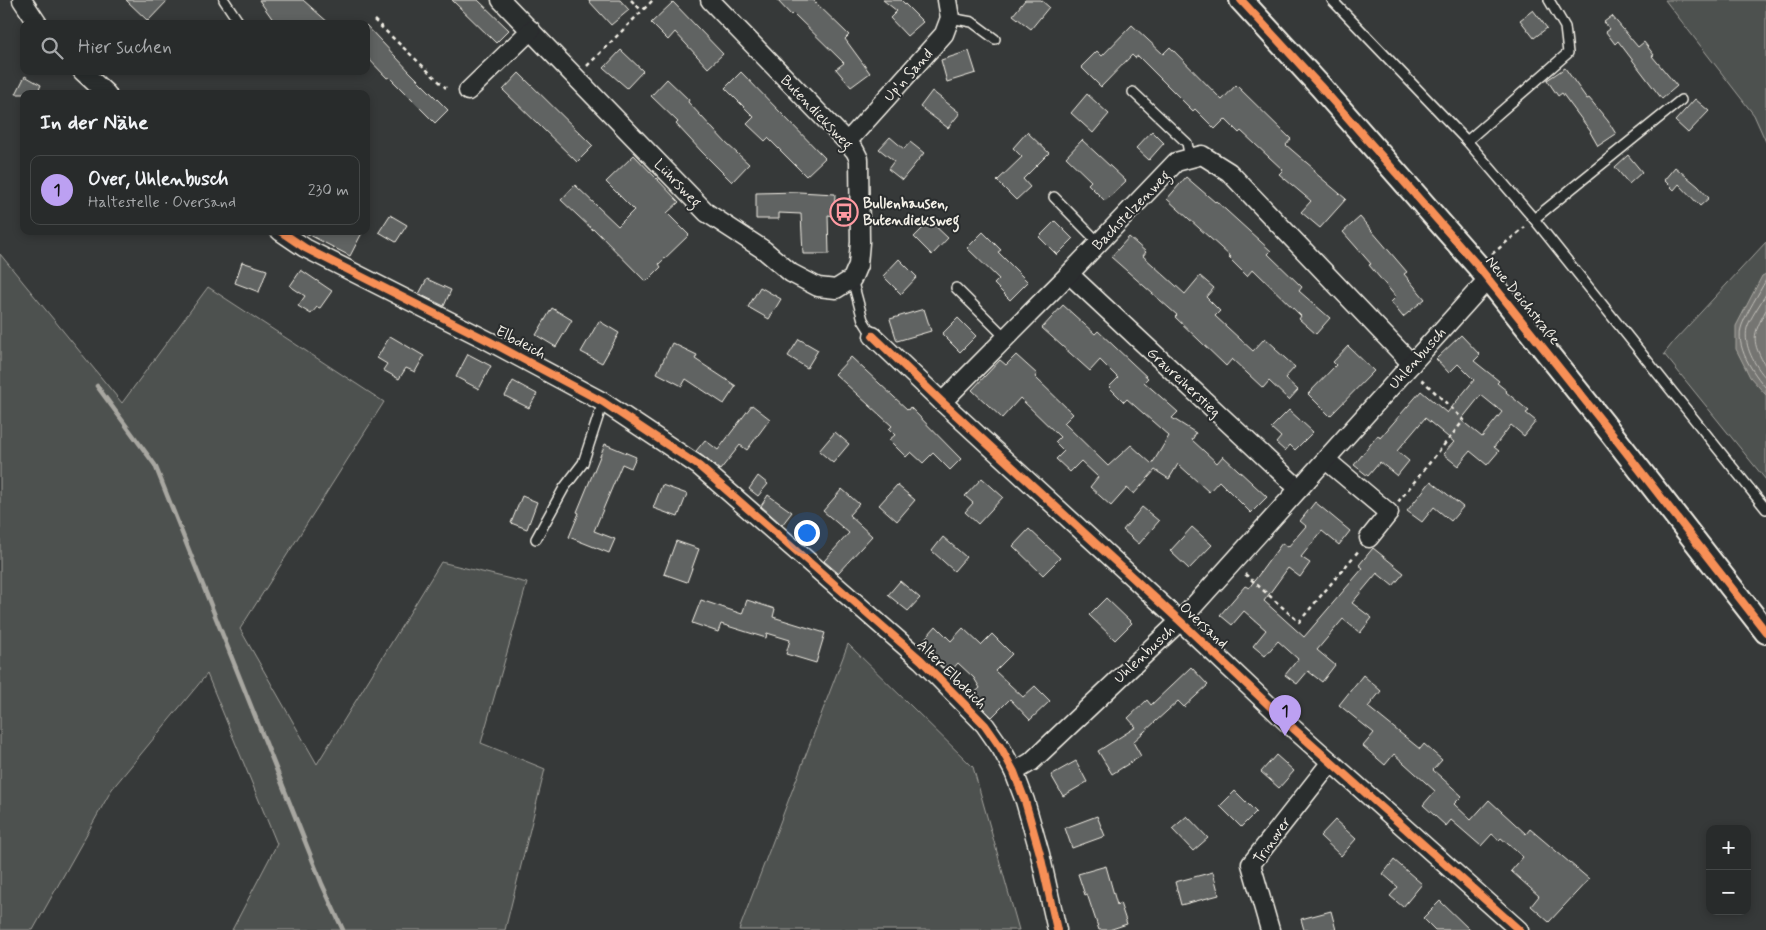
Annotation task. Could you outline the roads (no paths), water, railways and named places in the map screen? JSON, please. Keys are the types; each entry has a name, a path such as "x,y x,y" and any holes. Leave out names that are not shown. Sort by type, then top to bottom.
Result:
{"street":[{"path":"22,0 35,20"},
{"name":"Lührsweg","path":"501,0 707,213 764,250 791,273 818,287 836,289 852,279"},
{"name":"Butendieksweg","path":"710,0 855,151 860,167 859,258 858,266 852,279"},
{"path":"947,0 950,18"},
{"name":"Neue Deichstraße","path":"1241,0 1320,86 1488,279 1598,416 1766,632"},
{"name":"Up'n Sand","path":"848,142 944,34 950,18"},
{"path":"468,91 531,30"},
{"path":"86,75 103,90"},
{"path":"1190,158 1202,155 1229,172 1410,366"},
{"name":"Bachstelzenweg","path":"942,402 1069,274 1176,162 1190,158"},
{"name":"Elbdeich","path":"286,235 305,248 489,341 604,402 699,466 736,498"},
{"name":"Graureiherstieg","path":"1069,274 1299,489"},
{"name":"Uhlenbusch","path":"1014,772 1031,762 1180,621 1488,279"},
{"name":"Oversand","path":"873,336 1295,730 1519,930"},
{"path":"1326,460 1389,513 1369,538"},
{"name":"Alter Elbdeich","path":"736,498 921,660 985,725 1001,748 1014,772 1025,801 1040,854 1057,930"},
{"name":"Trinover","path":"1270,930 1251,864 1331,762"}],"lane":[{"path":"224,0 237,20"},
{"path":"1332,0 1467,141 1534,219 1766,509"},
{"path":"1467,141 1568,53 1565,27 1549,0"},
{"path":"950,18 972,22 995,39"},
{"path":"1133,92 1187,144 1190,158"},
{"path":"1534,219 1681,100"},
{"path":"1054,197 1099,243"},
{"name":"Oversand","path":"852,279 863,320 873,336"},
{"path":"956,288 1006,338"},
{"path":"536,539 564,488 583,463 604,402"}],"water":[{"path":"1766,274 1766,395 1750,377 1736,349 1736,326 1762,276"}],"waterway":[{"path":"97,386 155,465 322,884 343,930"}],"place":[{"name":"Bullenhausen, Butendieksweg","path":"844,212"},
{"name":"Over, Uhlenbusch","path":"1285,736"}]}
